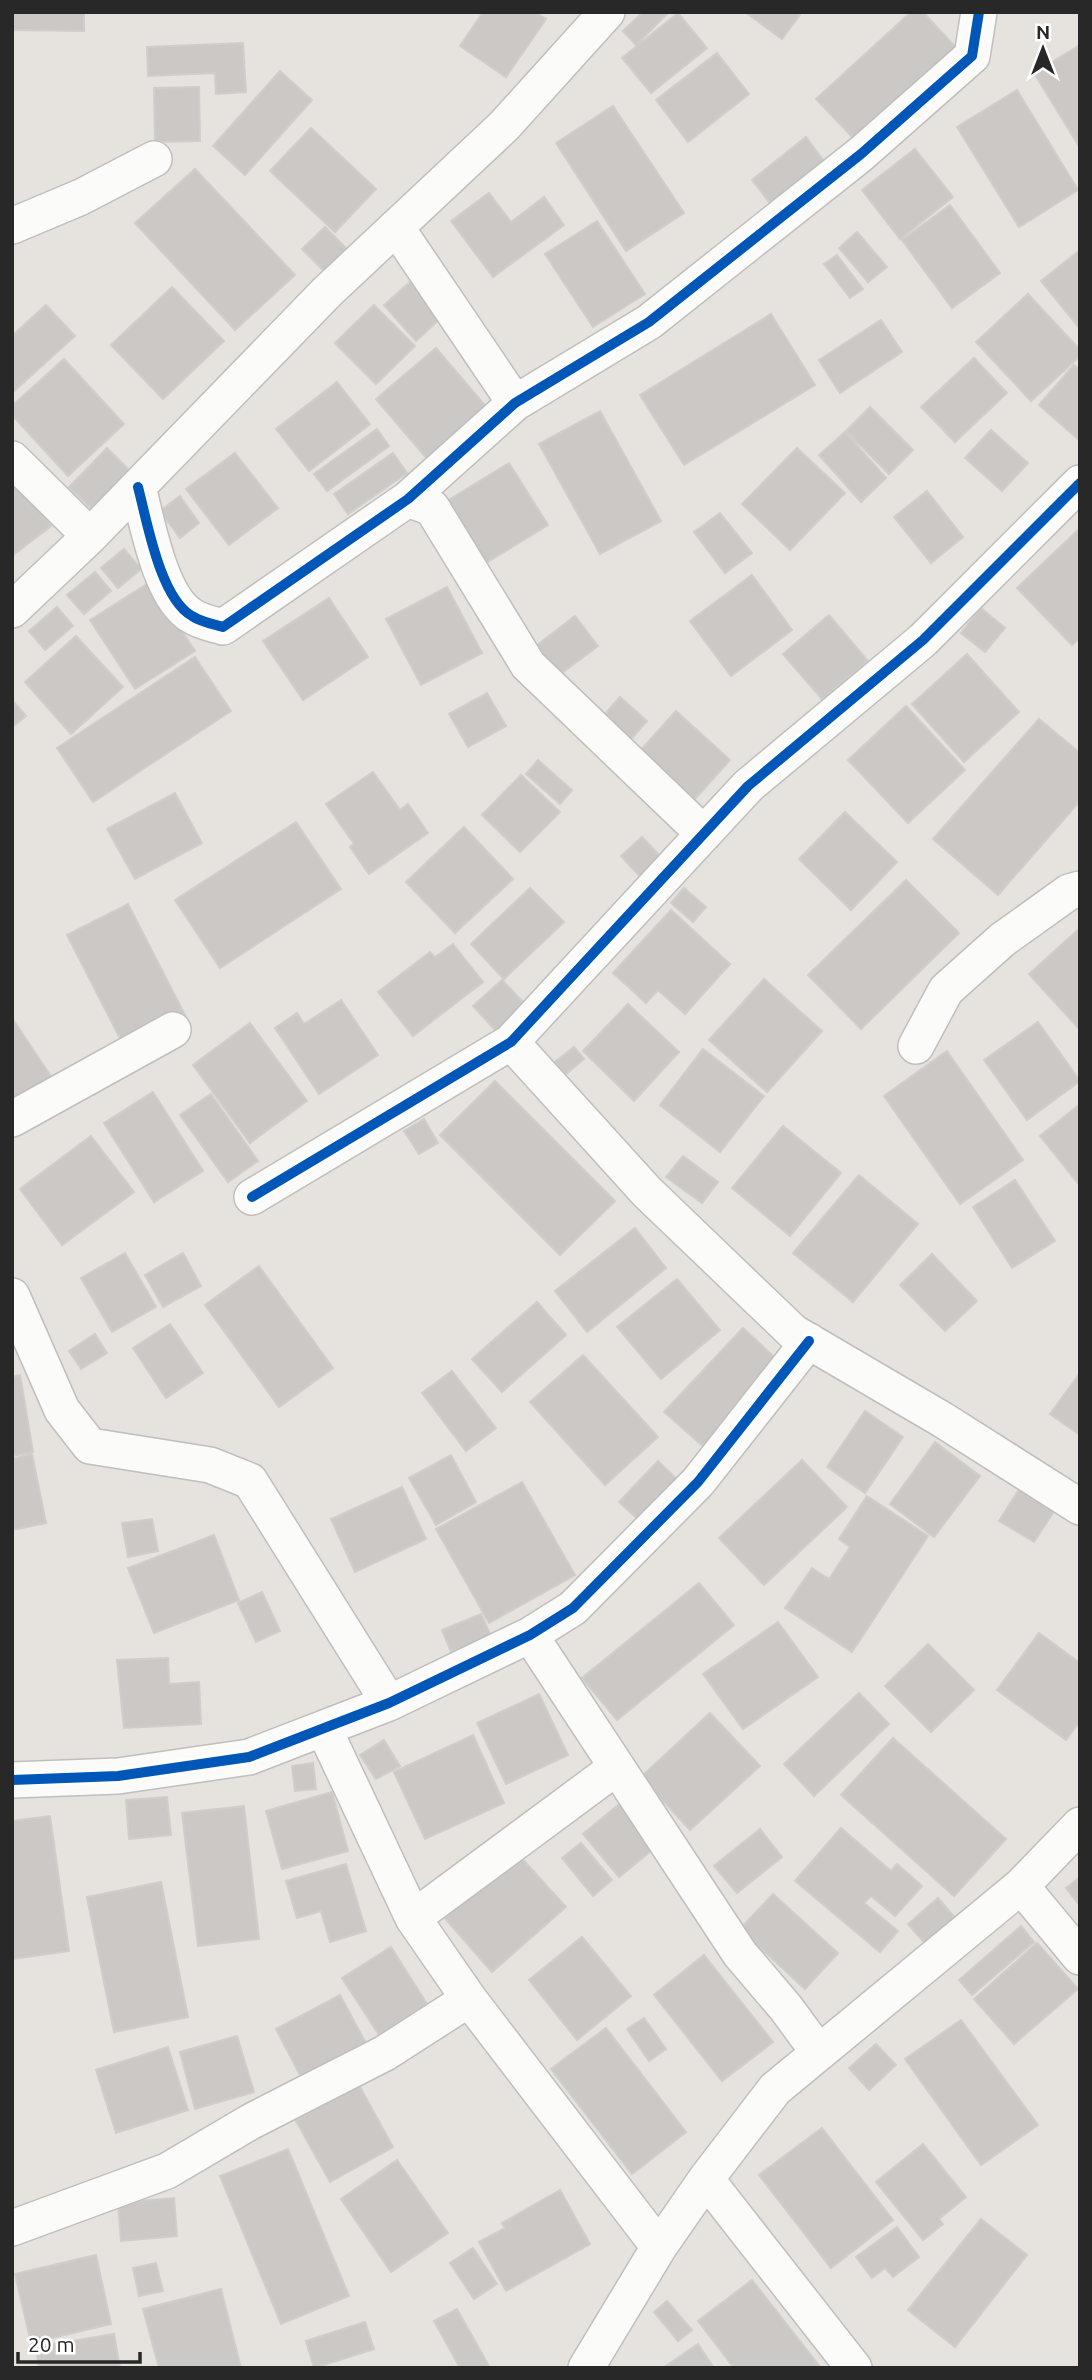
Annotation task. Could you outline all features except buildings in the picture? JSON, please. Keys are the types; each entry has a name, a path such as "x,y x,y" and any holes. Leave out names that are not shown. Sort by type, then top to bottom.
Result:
{"street":[{"path":"12,610 90,536 327,292 504,126 607,12"},
{"path":"138,487 158,560 174,598 191,616 223,627 408,499 515,403 649,322 861,155 972,56 979,12"},
{"path":"12,226 81,197 154,159"},
{"path":"396,227 515,403"},
{"path":"12,458 90,536"},
{"path":"252,1197 511,1042 748,786 923,640 1080,483"},
{"path":"408,499 432,508 528,665 704,835"},
{"path":"916,1046 946,990 1002,940 1069,892 1080,888"},
{"path":"12,1119 173,1030"},
{"path":"511,1042 647,1192 793,1332 943,1420 1080,1507"},
{"path":"12,1296 62,1410 90,1446 210,1465 250,1481 389,1703"},
{"path":"12,1780 118,1776 249,1757 389,1703 530,1634 572,1608 698,1482 809,1341"},
{"path":"530,1634 740,1954 786,2008 819,2053"},
{"path":"324,1729 413,1918 469,2000 659,2247"},
{"path":"413,1918 617,1767"},
{"path":"586,2368 659,2247 706,2179 775,2089 1021,1886 1080,1825"},
{"path":"1021,1886 1080,1957"},
{"path":"12,2228 167,2171 250,2122 385,2053 469,2000"},
{"path":"706,2179 854,2368"}],"cycle path":[{"path":"138,487 156,558 171,593 192,616 223,627 408,499 515,403 649,322 861,154 972,56 979,12"},
{"path":"252,1197 511,1042 748,786 923,640 1080,483"},
{"path":"12,1780 118,1776 249,1757 389,1703 530,1635 573,1608 698,1482 809,1341"}]}
